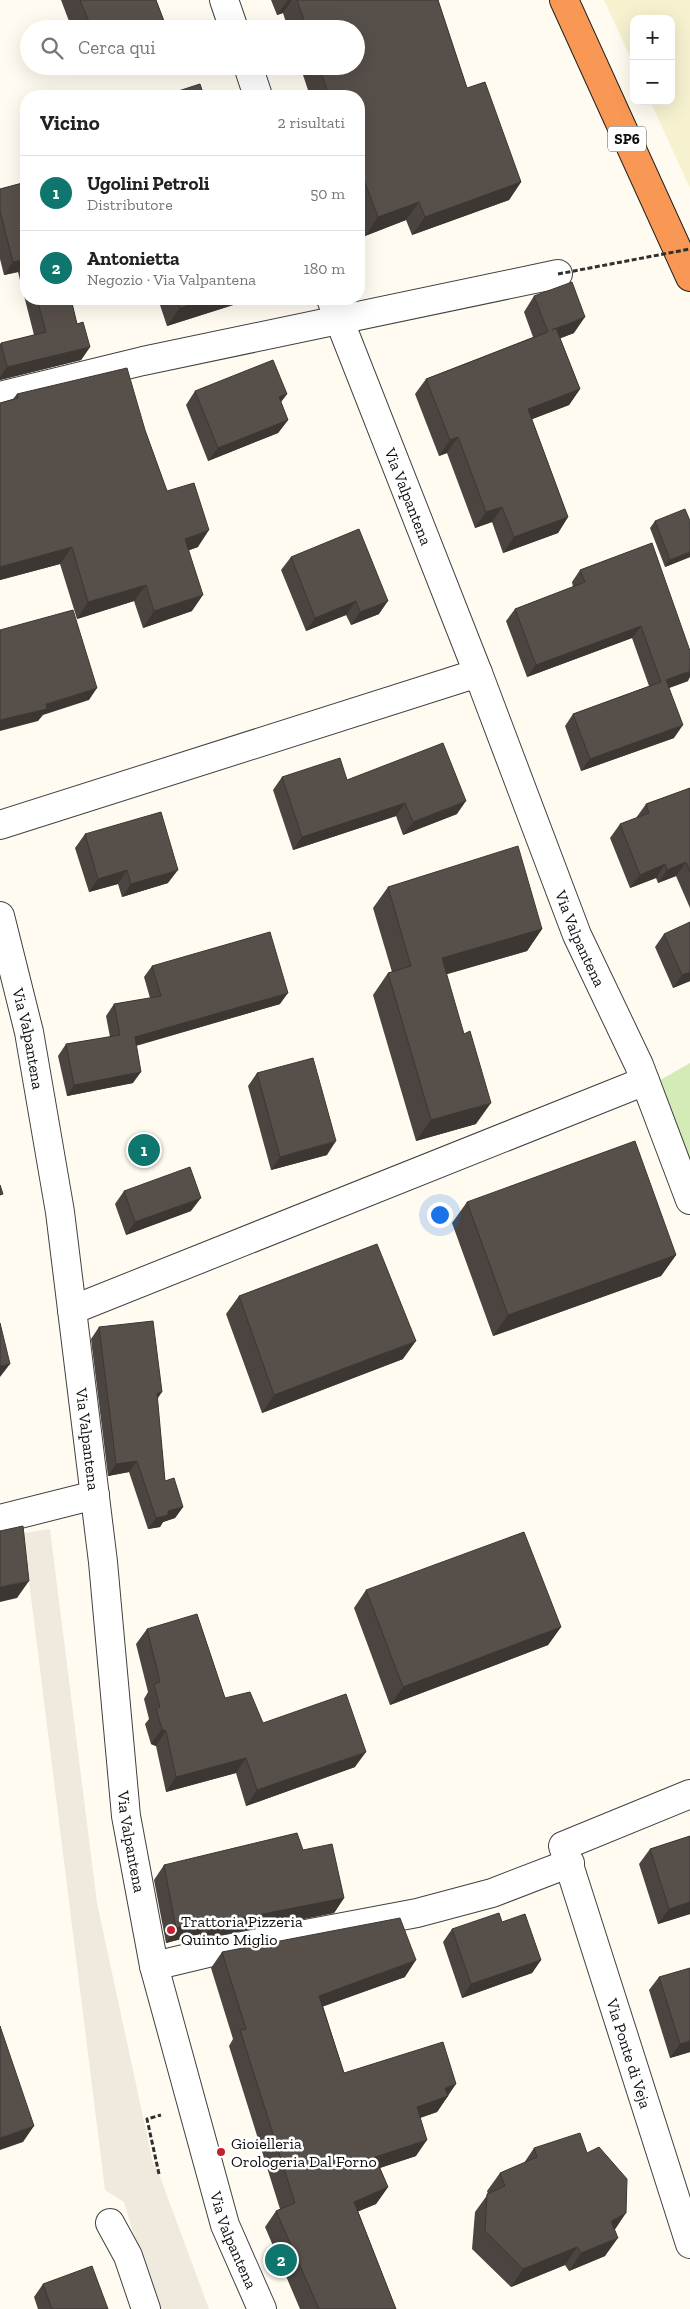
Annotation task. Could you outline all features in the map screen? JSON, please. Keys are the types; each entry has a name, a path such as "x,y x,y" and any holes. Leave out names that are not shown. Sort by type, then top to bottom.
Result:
{"highway":[{"name":"SP6","path":"564,0 690,277"}],"street":[{"path":"224,0 231,20"},
{"path":"251,75 256,90"},
{"path":"0,396 143,361 335,310 558,274"},
{"name":"Via Valpantena","path":"335,310 478,673 577,935 645,1081 690,1200"},
{"path":"0,824 478,673"},
{"name":"Via Valpantena","path":"0,916 29,1032 60,1212 95,1495 126,1816 154,1966 225,2225 262,2309"},
{"path":"72,1310 645,1081"},
{"path":"0,1518 95,1495"},
{"path":"154,1966 221,1950 417,1913 492,1893 570,1863 563,1846 690,1794"},
{"name":"Via Ponte di Veja","path":"570,1863 690,2244"},
{"path":"110,2223 128,2256 146,2309"}],"path":[{"path":"558,274 690,250"}],"shaded area":[{"path":"604,0 690,0 690,188 652,105 675,105 675,15 630,15 630,56"},
{"path":"50,1529 97,1903 153,2163 159,2174 209,2309 156,2309 124,2202 105,2190 23,1533"}],"green space":[{"path":"690,1063 690,1172 655,1083"}],"building":[{"path":"80,0 156,0 164,20 88,20"},
{"path":"297,0 438,0 467,88 485,82 521,182 425,217 419,202 378,217 365,183 365,90 327,90 322,75 365,75 365,20 304,20"},
{"path":"200,84 202,90 182,90"},
{"path":"20,184 20,260 13,262 0,211 0,189"},
{"path":"572,282 585,317 556,328 580,389 528,409 568,517 514,537 502,507 486,512 458,437 450,440 426,379 548,332 534,296"},
{"path":"39,305 72,305 77,324 83,322 90,347 7,367 1,343 46,332"},
{"path":"179,305 190,305 180,308"},
{"path":"273,360 287,394 279,397 288,420 218,448 195,391"},
{"path":"127,368 145,430 167,491 194,483 209,530 185,539 203,595 154,611 146,585 88,602 72,547 0,567 0,403 18,398 17,394"},
{"path":"685,509 690,521 690,552 670,560 655,521"},
{"path":"359,529 388,601 360,612 356,601 315,618 291,557"},
{"path":"652,543 690,651 690,671 666,680 683,725 590,759 573,714 661,682 641,626 536,665 515,609 585,582 580,570"},
{"path":"73,610 97,688 46,704 47,709 0,720 0,630"},
{"path":"443,743 466,801 413,822 405,803 302,837 282,777 340,758 347,780"},
{"path":"690,788 690,872 686,862 667,870 665,864 640,875 620,824 649,813 646,804"},
{"path":"161,812 178,870 131,884 127,870 98,879 85,834"},
{"path":"518,846 542,929 442,958 464,1034 470,1031 491,1103 431,1120 388,973 411,966 388,887"},
{"path":"690,922 690,972 682,975 664,934"},
{"path":"270,932 288,993 135,1037 141,1072 74,1085 66,1044 120,1035 114,1004 161,996 152,966"},
{"path":"313,1058 336,1141 280,1157 257,1073"},
{"path":"635,1141 676,1255 508,1315 467,1202"},
{"path":"190,1167 201,1198 135,1222 124,1191"},
{"path":"377,1244 416,1341 274,1395 239,1296"},
{"path":"153,1321 162,1392 157,1393 165,1481 174,1478 183,1507 168,1511 168,1515 156,1518 137,1461 116,1464 99,1327"},
{"path":"0,1323 10,1364 0,1366"},
{"path":"23,1526 29,1581 0,1587 0,1531"},
{"path":"524,1532 561,1627 403,1687 366,1590"},
{"path":"197,1614 225,1698 250,1692 263,1723 346,1694 366,1752 257,1790 246,1758 176,1777 166,1731 162,1729 156,1709 160,1707 154,1684 160,1682 147,1629"},
{"path":"297,1833 303,1850 332,1844 344,1898 212,1924 210,1919 176,1928 164,1865"},
{"path":"690,1836 690,1902 669,1909 650,1849"},
{"path":"499,1913 502,1922 525,1914 541,1960 471,1984 452,1929"},
{"path":"400,1918 416,1960 319,1996 344,2073 443,2042 456,2084 445,2088 448,2096 417,2107 427,2140 375,2157 388,2187 354,2202 396,2309 319,2309 276,2211 295,2203 240,2030 246,2029 222,1952"},
{"path":"690,1968 690,2041 680,2044 659,1977"},
{"path":"0,2026 34,2126 0,2138"},
{"path":"580,2133 587,2153 599,2147 627,2179 626,2213 611,2221 618,2238 581,2253 577,2247 523,2269 485,2231 487,2194 505,2186 500,2173 537,2157 534,2148"},
{"path":"92,2266 108,2309 52,2309 43,2284"}],"place":[{"name":"Ugolini Petroli","path":"144,1150"},
{"name":"Trattoria Pizzeria Quinto Miglio","path":"171,1930"},
{"name":"Gioielleria Orologeria Dal Forno","path":"221,2152"},
{"name":"Antonietta","path":"281,2260"}]}
